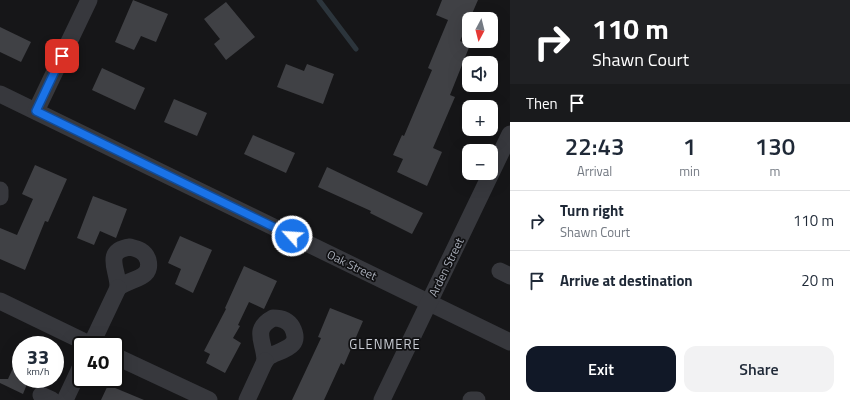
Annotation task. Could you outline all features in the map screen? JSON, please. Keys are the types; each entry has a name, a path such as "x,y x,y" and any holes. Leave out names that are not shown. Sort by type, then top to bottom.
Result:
{"street":[{"path":"36,111 89,0"},
{"name":"Oak Street","path":"0,94 510,342"},
{"name":"Arden Street","path":"382,400 510,134"},
{"path":"0,190 0,197"},
{"path":"95,336 118,288"},
{"path":"0,301 72,336"},
{"path":"124,360 209,400"},
{"path":"247,400 265,361"},
{"path":"65,400 72,385"}],"building":[{"path":"133,0 168,14 156,42 141,36 134,50 115,42"},
{"path":"442,0 478,0 473,12 462,12 462,36 460,41 462,42 462,48 469,48 466,56 462,56 462,65 450,95 455,97 433,148 442,152 427,186 397,172 403,159 393,155 402,135 404,136 432,70 428,68 448,20 436,15"},
{"path":"226,2 255,37 226,60 214,44 220,39 204,19"},
{"path":"0,27 31,42 21,62 0,52"},
{"path":"286,64 304,71 307,64 334,74 323,104 277,87"},
{"path":"102,68 145,88 135,110 92,90"},
{"path":"174,99 207,113 197,136 164,122"},
{"path":"253,135 295,153 286,173 244,154"},
{"path":"35,165 67,179 48,222 45,221 25,270 0,259 0,228 17,235 33,199 22,194"},
{"path":"327,167 423,213 412,234 370,213 371,211 318,187"},
{"path":"93,196 127,209 116,238 100,231 94,245 77,238"},
{"path":"180,236 212,250 193,293 175,284 181,269 168,263"},
{"path":"244,266 277,281 264,309 249,302 238,325 240,326 233,338 241,343 225,373 206,363 210,354 204,351 226,309 225,308"},
{"path":"330,308 363,321 344,365 341,363 324,400 292,400 321,338 318,337"},
{"path":"12,370 12,388 25,388 23,394 0,383 0,379 8,379"},
{"path":"107,388 115,388 144,400 101,400"}],"waterway":[{"path":"319,0 356,49"}],"district":[{"name":"GLENMERE","path":"385,344"}],"route":[{"path":"62,56 36,111 292,236"}]}
